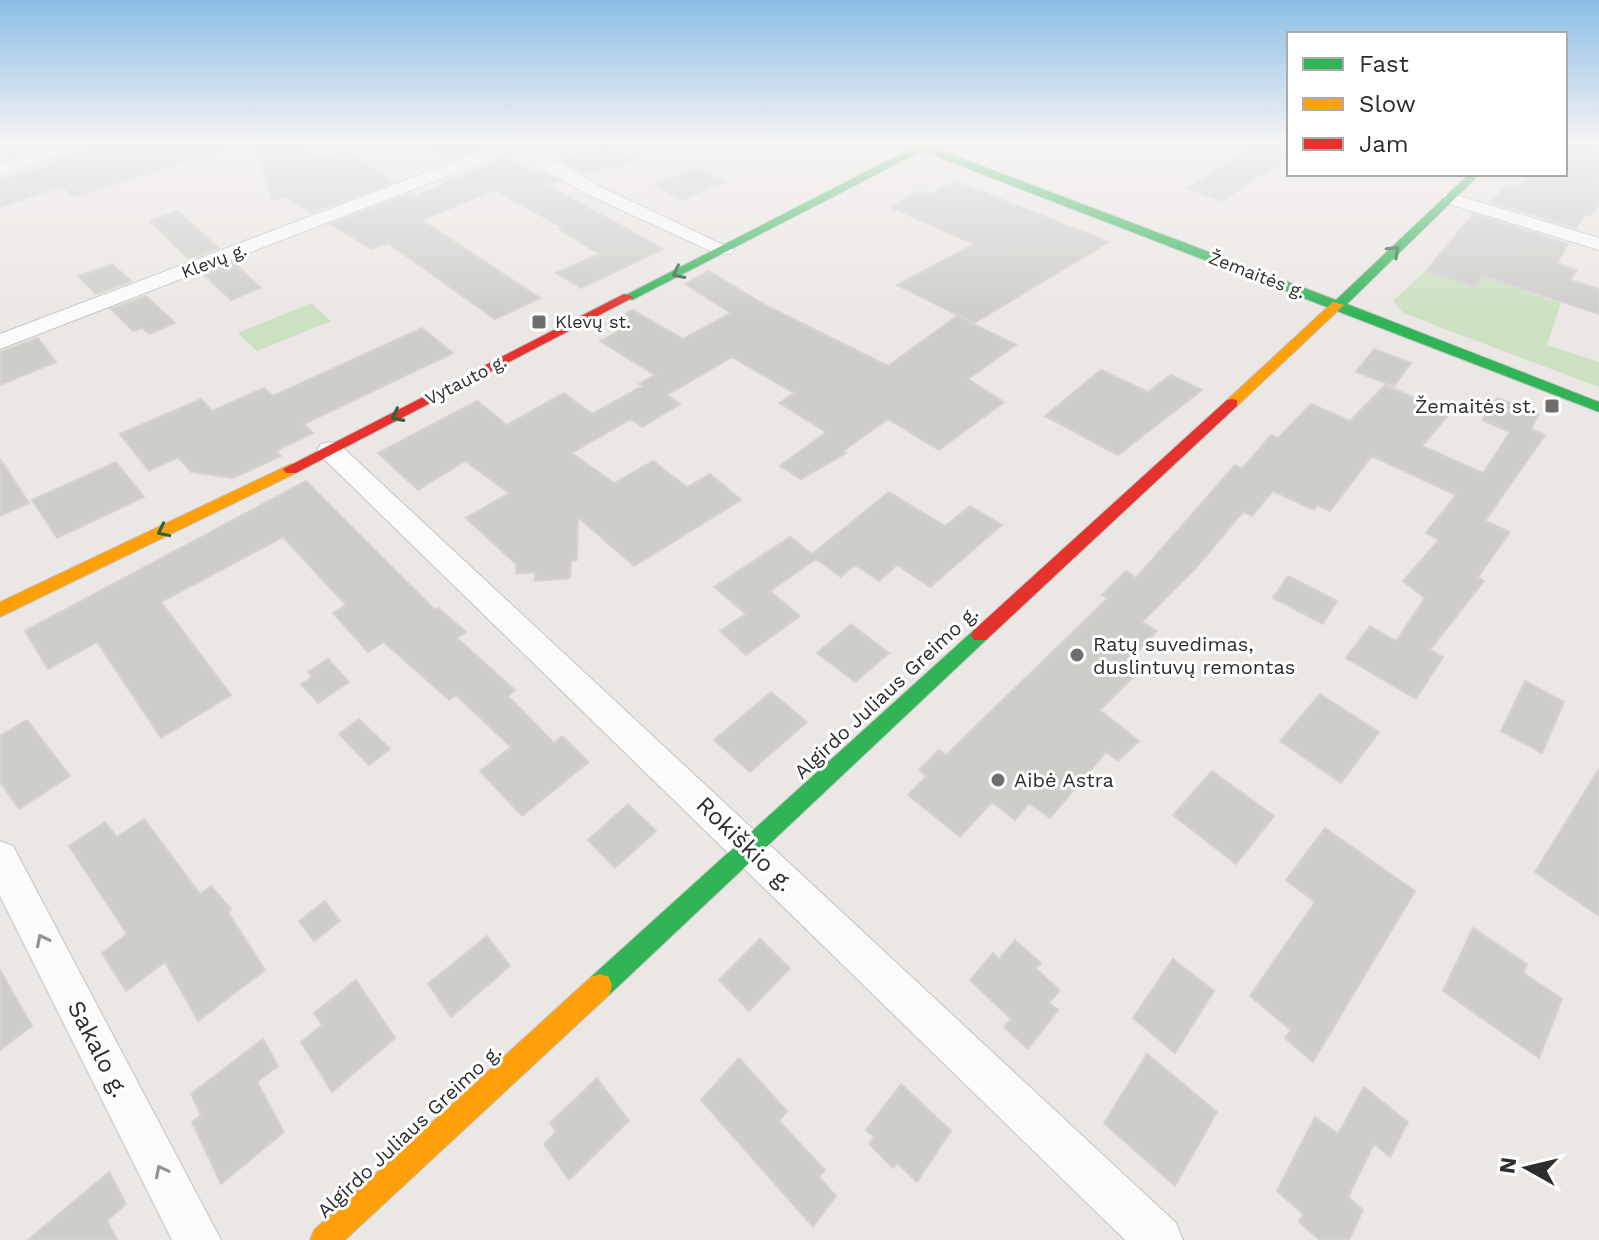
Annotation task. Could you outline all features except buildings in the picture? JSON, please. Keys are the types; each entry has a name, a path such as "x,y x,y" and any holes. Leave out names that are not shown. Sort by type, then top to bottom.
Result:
{"main road":[{"name":"Vytauto g.","path":"0,610 330,450 814,202"},
{"name":"Žemaitės g.","path":"1069,202 1599,407"},
{"name":"Algirdo Juliaus Greimo g.","path":"324,1240 1338,305 1445,202"}],"street":[{"name":"Klevų g.","path":"0,342 364,202"},
{"path":"619,202 724,250"},
{"path":"1462,202 1599,244"},
{"name":"Rokiškio g.","path":"330,450 1159,1240"},
{"name":"Sakalo g.","path":"0,858 197,1240"}],"green space":[{"path":"1425,271 1474,287 1483,277 1561,303 1547,345 1599,362 1599,387 1403,313 1393,301"},
{"path":"311,303 331,321 257,351 238,333"}],"traffic: fast":[{"path":"628,297 814,202"},
{"path":"1066,202 1338,305 1446,202"},
{"path":"1338,305 1599,407"},
{"path":"600,986 980,635"}],"traffic: slow":[{"path":"1232,403 1338,305"},
{"path":"0,610 291,469"},
{"path":"324,1240 600,986"}],"traffic: jam":[{"path":"291,469 628,297"},
{"path":"980,635 1232,403"}],"place":[{"name":"Klevų st.","path":"539,322"},
{"name":"Žemaitės st.","path":"1552,406"},
{"name":"Ratų suvedimas, duslintuvų remontas","path":"1077,655"},
{"name":"Aibė Astra","path":"998,780"}]}
